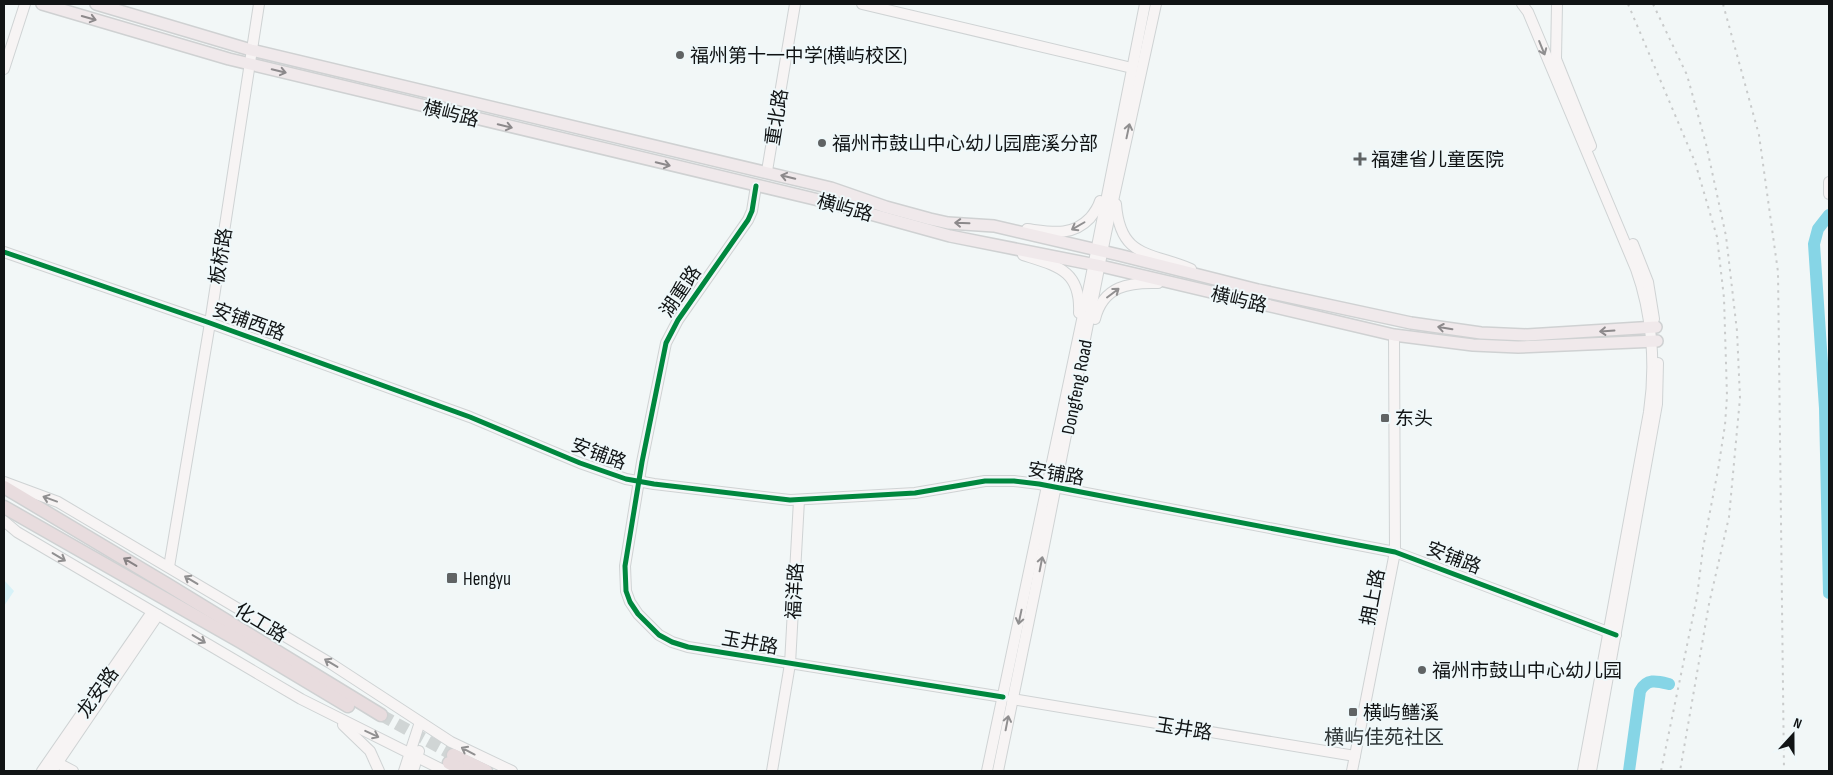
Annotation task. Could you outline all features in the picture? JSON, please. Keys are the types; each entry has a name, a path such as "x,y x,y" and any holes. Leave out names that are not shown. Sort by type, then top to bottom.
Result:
{"highway":[{"name":"化工路","path":"4,487 168,585 379,719 4,507"},
{"path":"446,766 464,771"},
{"path":"446,766 486,771"}],"main road":[{"name":"横屿路","path":"42,4 249,64 827,202 950,236 1097,265 1394,335 1465,344 1510,347 1654,341"},
{"name":"横屿路","path":"96,4 252,50 767,171 831,188 893,209 930,219 948,223 994,226 1258,290 1377,316 1458,330 1527,335 1652,327"}],"street":[{"path":"4,69 25,4"},
{"name":"板桥路","path":"169,568 210,323 259,4"},
{"name":"重北路","path":"767,171 795,4"},
{"path":"862,4 1132,68"},
{"name":"Dongfeng Road","path":"998,771 1008,698 1052,486 1080,367 1118,137 1145,4"},
{"name":"Dongfeng Road","path":"1099,251 1115,191 1156,4"},
{"path":"1522,4 1528,12 1636,269 1652,327"},
{"path":"1556,4 1555,49 1557,64 1641,263 1650,292 1654,341 1649,412 1591,771"},
{"path":"994,226 1057,233 1068,232 1082,226 1098,208 1107,168 1118,137"},
{"path":"1829,182 1829,193"},
{"name":"湖重路","path":"639,482 666,343 678,320 748,220 752,211 756,186"},
{"path":"1115,191 1119,226 1129,244 1144,253 1170,260 1210,277"},
{"path":"992,244 1051,263 1067,274 1075,285 1079,301 1077,341"},
{"name":"安铺西路","path":"4,252 210,323 484,422"},
{"name":"Dongfeng Road","path":"1052,486 1077,341 1097,265"},
{"path":"1080,367 1087,357 1098,308 1110,294 1119,288 1134,283 1175,283"},
{"name":"拥上路","path":"1352,771 1395,552 1394,335"},
{"name":"安铺路","path":"484,422 614,476 639,482 780,499 799,500 915,493 985,481 1014,481 1052,486 1395,552 1612,634"},
{"name":"化工路","path":"4,482 58,502 346,673 423,724 474,754 512,771"},
{"name":"玉井路","path":"639,482 624,573 628,596 638,614 659,636 680,645 1355,756"},
{"name":"福洋路","path":"772,771 790,664 799,500"},
{"path":"4,521 17,532 294,696 414,755 446,766"},
{"name":"龙安路","path":"42,771 53,765 155,614"},
{"path":"1583,771 1612,634"},
{"name":"Dongfeng Road","path":"987,771 1008,698"},
{"path":"333,716 365,745 374,758 379,771"},
{"path":"413,771 414,755 423,724"},
{"path":"404,771 414,755"},
{"path":"53,765 73,771"}],"shaded area":[{"path":"4,580 14,591 4,606"}],"waterway":[{"path":"1829,215 1818,229 1814,244 1825,408 1829,593"},
{"path":"1629,771 1640,691 1646,684 1653,681 1669,684"}],"tunnel":[{"path":"381,715 453,755"}],"railway":[{"path":"1628,4 1695,162 1717,237 1724,298 1727,396 1725,425 1703,548 1697,597 1661,771"},
{"path":"1653,4 1687,75 1706,144 1726,236 1737,331 1740,398 1729,517 1709,604 1680,771"},
{"path":"1723,4 1759,135 1778,272 1784,771"}],"cycle path":[{"path":"756,186 752,211 748,220 678,320 666,343 642,462 625,566 626,591 630,602 638,614 659,635 688,647 1003,697"},
{"path":"4,252 210,323 470,417 580,463 626,479 790,500 915,493 985,481 1014,481 1039,484 1395,552 1616,635"}],"place":[{"name":"福州第十一中学(横屿校区)","path":"680,55"},
{"name":"福州市鼓山中心幼儿园鹿溪分部","path":"822,143"},
{"name":"福建省儿童医院","path":"1360,159"},
{"name":"东头","path":"1385,418"},
{"name":"Hengyu","path":"452,578"},
{"name":"福州市鼓山中心幼儿园","path":"1422,670"},
{"name":"横屿鳝溪","path":"1353,712"}],"district":[{"name":"横屿佳苑社区","path":"1384,737"}]}
